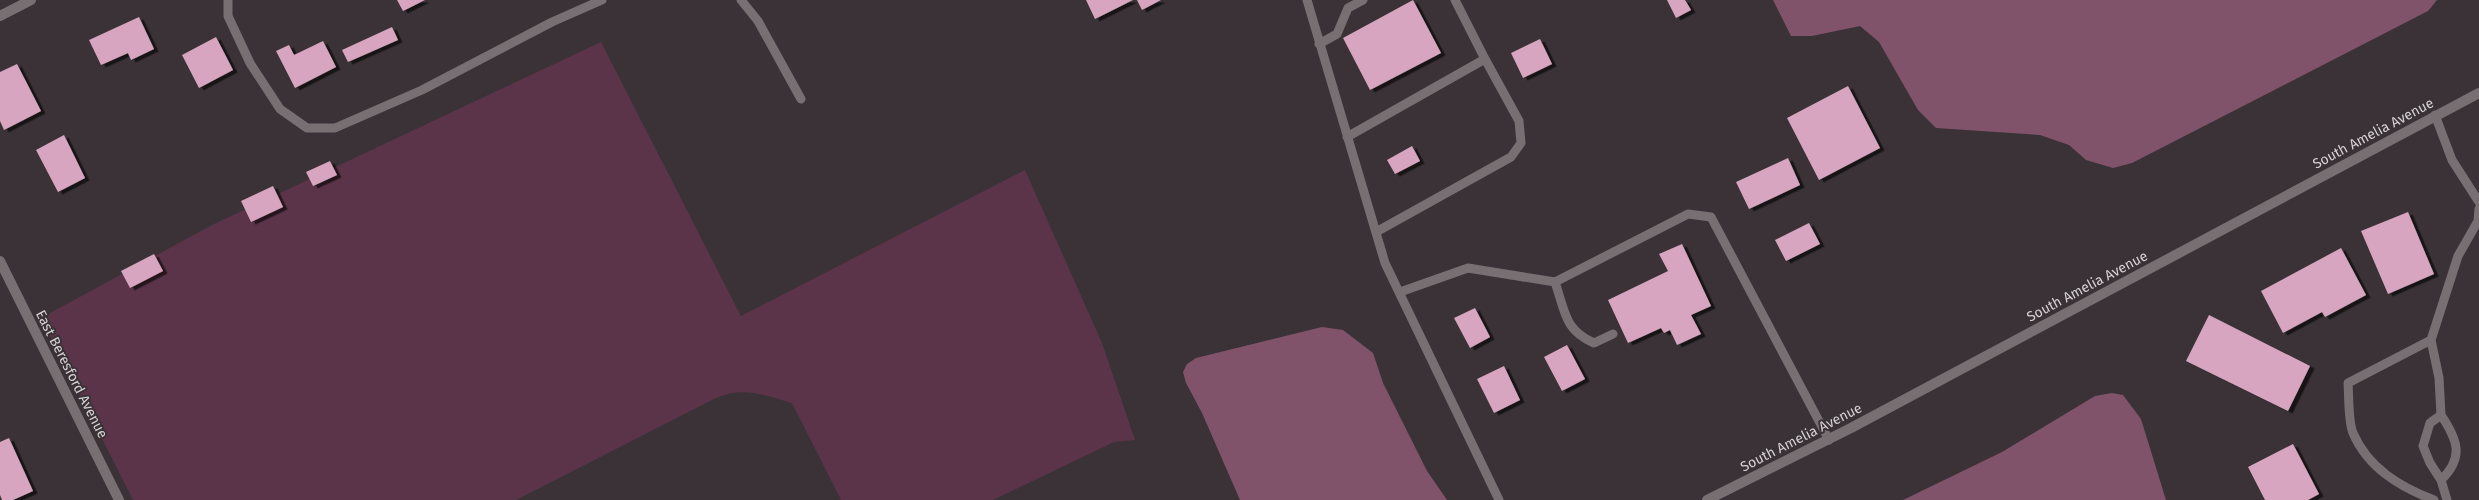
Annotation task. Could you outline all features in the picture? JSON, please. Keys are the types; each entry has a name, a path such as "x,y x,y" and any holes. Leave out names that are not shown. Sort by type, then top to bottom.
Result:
{"street":[{"path":"0,16 31,0"},
{"name":"South Amelia Avenue","path":"1707,500 1828,440 2435,115 2479,93"},
{"name":"East Beresford Avenue","path":"0,261 120,500"}],"lane":[{"path":"228,0 228,16 250,63 280,109 307,128 335,128 422,90 552,22 602,0"},
{"path":"741,0 758,21 800,99"},
{"path":"1319,44 1337,34 1348,8 1363,0"},
{"path":"1376,232 1511,157 1521,143 1519,121 1455,0"},
{"path":"1306,2 1385,263 1500,500"},
{"path":"1347,137 1485,59"},
{"path":"2435,115 2452,160 2479,202"},
{"path":"2441,480 2454,463 2457,450 2453,433 2442,414 2439,378 2431,340 2458,256 2478,221 2479,209"},
{"path":"1400,292 1468,268 1555,282 1688,214 1710,217 1828,440"},
{"path":"1555,282 1568,321 1578,336 1594,343 1613,334"},
{"path":"2431,340 2348,383 2352,432 2377,469 2411,492 2434,500"},
{"path":"2442,414 2430,423 2424,446 2430,463 2441,480 2447,500"}],"shaded area":[{"path":"1773,0 2437,0 2428,11 2132,163 2113,168 2086,160 2069,145 2040,135 1936,128 1918,110 1879,42 1860,26 1812,36 1791,36"},
{"path":"601,42 741,316 1025,170 1102,343 1135,440 1114,442 993,500 841,500 792,403 745,392 726,394 716,398 516,500 133,500 41,318 212,225"},
{"path":"1322,327 1343,330 1373,353 1383,383 1427,471 1447,500 1240,500 1202,413 1186,383 1183,372 1187,364 1196,358"},
{"path":"2112,393 2123,395 2141,419 2166,500 1903,500 2002,452 2095,396"}],"building":[{"path":"397,0 425,0 403,11"},
{"path":"1086,0 1133,0 1095,19"},
{"path":"1137,0 1161,0 1142,10"},
{"path":"1413,0 1441,53 1370,90 1343,38"},
{"path":"1667,0 1685,0 1691,10 1676,18"},
{"path":"139,17 154,49 131,60 128,53 101,65 89,40"},
{"path":"392,27 398,40 348,62 342,50"},
{"path":"216,37 233,70 199,88 182,55"},
{"path":"1540,39 1552,64 1523,78 1511,53"},
{"path":"323,41 336,67 295,88 276,51 289,45 294,55"},
{"path":"17,64 41,111 4,130 0,121 0,72"},
{"path":"1848,86 1880,148 1819,180 1787,118"},
{"path":"64,135 85,178 58,192 36,150"},
{"path":"1412,146 1420,161 1395,174 1387,160"},
{"path":"1788,158 1800,185 1749,209 1736,182"},
{"path":"330,161 337,175 313,186 306,172"},
{"path":"273,186 283,207 251,222 241,201"},
{"path":"2408,212 2434,274 2388,294 2361,231"},
{"path":"1809,223 1820,244 1786,261 1775,240"},
{"path":"1682,244 1711,306 1691,315 1701,334 1677,345 1670,330 1664,333 1661,328 1628,343 1608,300 1668,271 1659,254"},
{"path":"2341,248 2366,295 2325,317 2322,312 2283,333 2261,291"},
{"path":"154,254 163,271 130,288 121,271"},
{"path":"1475,308 1490,337 1470,348 1454,318"},
{"path":"2209,315 2310,366 2288,411 2186,361"},
{"path":"1567,345 1585,379 1562,391 1544,357"},
{"path":"1504,366 1520,400 1494,413 1477,379"},
{"path":"9,438 33,491 13,500 2,500 0,495 0,442"},
{"path":"2293,444 2319,494 2308,500 2265,500 2248,467"}]}
